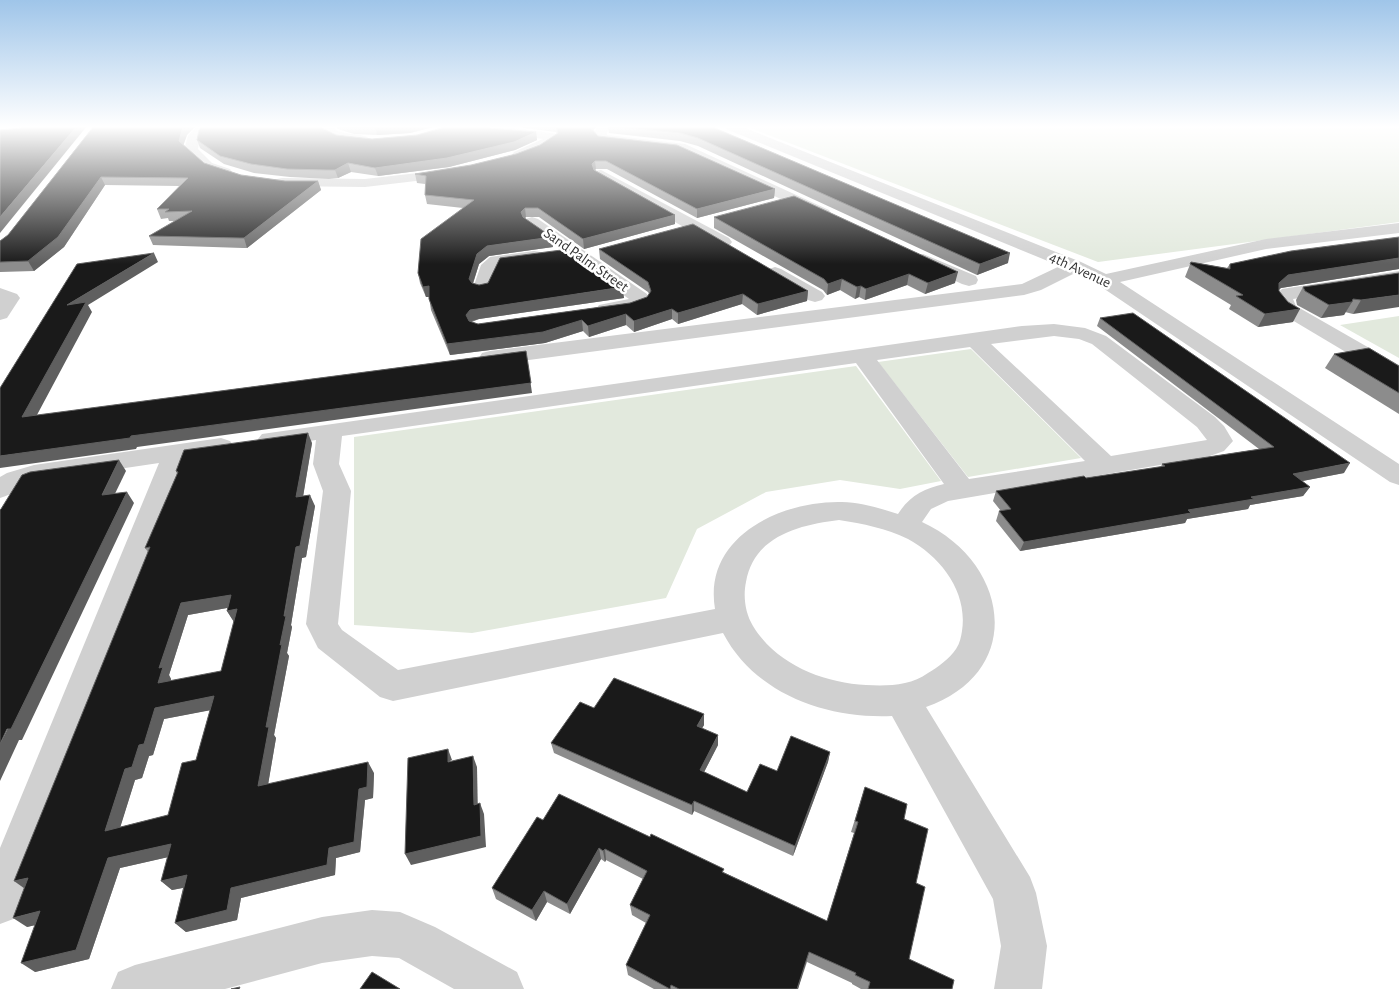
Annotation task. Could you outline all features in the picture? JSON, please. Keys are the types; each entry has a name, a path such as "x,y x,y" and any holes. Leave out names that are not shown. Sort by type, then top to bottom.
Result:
{"street":[{"path":"224,172 236,176"},
{"path":"271,181 365,183 411,179 454,172"},
{"path":"736,172 836,219"},
{"name":"4th Avenue","path":"844,172 1075,266 1104,280 1399,476"},
{"path":"601,174 738,251"},
{"path":"765,206 792,199"},
{"path":"676,231 713,221"},
{"name":"Sand Palm Street","path":"532,222 640,298 640,302 637,304 583,312"},
{"path":"1104,280 1266,244 1399,228"},
{"path":"907,251 970,280"},
{"path":"482,288 490,265 496,261 600,252"},
{"path":"764,266 815,296"},
{"path":"472,360 1024,288 1034,286 1075,266"},
{"path":"1399,277 1289,293 1283,297 1284,304 1289,310 1399,374"},
{"path":"0,294 10,298 0,314"},
{"path":"0,489 16,479 34,473 1053,329 1077,331 1100,340 1206,422 1215,431 1220,441 1215,446 1206,450 962,489 923,501 912,511 906,526"},
{"path":"974,340 1105,465"},
{"path":"862,356 962,489"},
{"path":"330,431 326,464 337,491 322,624 330,639 393,686 733,618"},
{"path":"0,902 176,452"},
{"path":"838,511 884,518 906,526 942,549 957,563 969,580 977,597 980,615 979,633 973,652 962,668 946,681 926,692 902,699 876,702 849,700 822,694 796,684 774,670 756,654 742,637 733,618 729,599 730,580 735,562 752,541 776,524 796,517 816,512 838,511"},
{"path":"902,699 1014,893 1024,946 1018,989"},
{"path":"135,989 322,940 372,932 400,935 419,943 500,989"}],"shaded area":[{"path":"865,172 1399,172 1399,222 1098,262"},
{"path":"1399,316 1399,358 1340,325"},
{"path":"971,349 1081,458 968,477 878,362"},
{"path":"856,366 941,481 900,489 840,480 766,492 697,529 666,598 472,633 354,625 354,437"}],"building":[{"path":"0,172 38,172 0,217"},
{"path":"58,172 232,172 285,181 318,181 244,238 149,236 192,211 165,212 169,209 157,209 188,178 101,177 58,237 28,261 0,262 0,241 8,235"},
{"path":"426,172 598,172 675,215 583,239 538,208 525,208 521,212 523,217 552,237 487,246 477,254 469,279 472,283 479,285 488,283 500,258 569,249 623,287 470,310 466,315 469,321 478,324 630,303 647,297 651,291 648,282 599,249 693,224 808,291 758,304 743,294 678,313 672,309 634,321 626,314 588,326 582,320 543,332 447,344 429,299 429,286 423,287 418,273 421,239 474,200 425,195 426,176 415,174"},
{"path":"627,172 737,172 775,189 697,209"},
{"path":"774,172 819,172 1010,253 980,264"},
{"path":"794,196 958,272 928,283 909,274 866,289 861,286 857,287 842,279 828,284 824,279 714,217"},
{"path":"1399,237 1399,258 1288,275 1279,283 1279,291 1288,302 1300,309 1265,314 1236,296 1243,295 1190,264 1191,262 1230,269 1230,264 1291,251"},
{"path":"154,253 67,305 86,302 22,417 526,351 531,383 131,436 130,438 0,456 0,388 77,264"},
{"path":"1399,273 1399,295 1361,300 1353,299 1352,302 1329,305 1305,291 1303,287"},
{"path":"1133,313 1350,463 1293,474 1310,487 1188,510 1191,513 1024,542 999,511 1011,509 996,491 1084,476 1086,478 1165,466 1162,464 1274,447 1100,318"},
{"path":"1369,348 1399,366 1399,393 1334,354"},
{"path":"308,433 296,497 310,495 300,546 296,547 280,645 282,644 266,727 269,727 258,786 368,762 367,787 359,789 354,842 329,848 327,865 231,888 227,910 175,923 187,875 161,881 171,844 108,858 76,950 21,963 40,911 13,918 28,878 14,881 150,547 145,548 178,472 176,471 184,450","holes":["231,595 227,611 237,609 221,671 158,683 163,667 159,668 181,603","214,696 196,760 182,763 168,815 105,831 125,769 132,767 139,745 144,744 155,708"]},
{"path":"119,460 102,495 127,492 11,729 7,729 0,744 0,510 22,475 30,472"},
{"path":"614,678 704,714 697,726 718,735 700,770 747,792 760,764 777,771 791,736 830,752 795,846 694,801 692,805 551,743 580,702 594,708"},
{"path":"448,749 448,762 473,756 474,805 480,803 481,836 405,854 408,758"},
{"path":"865,787 907,804 904,819 928,829 916,883 925,887 909,959 954,980 952,989 868,989 870,982 855,975 856,973 809,952 797,989 679,989 671,985 670,989 626,965 650,915 630,905 647,871 605,849 603,851 599,848 567,904 544,891 532,910 492,888 537,817 543,820 559,794 650,837 651,834 724,869 722,872 827,921 858,822 855,821"},
{"path":"372,972 400,989 360,989"}]}
